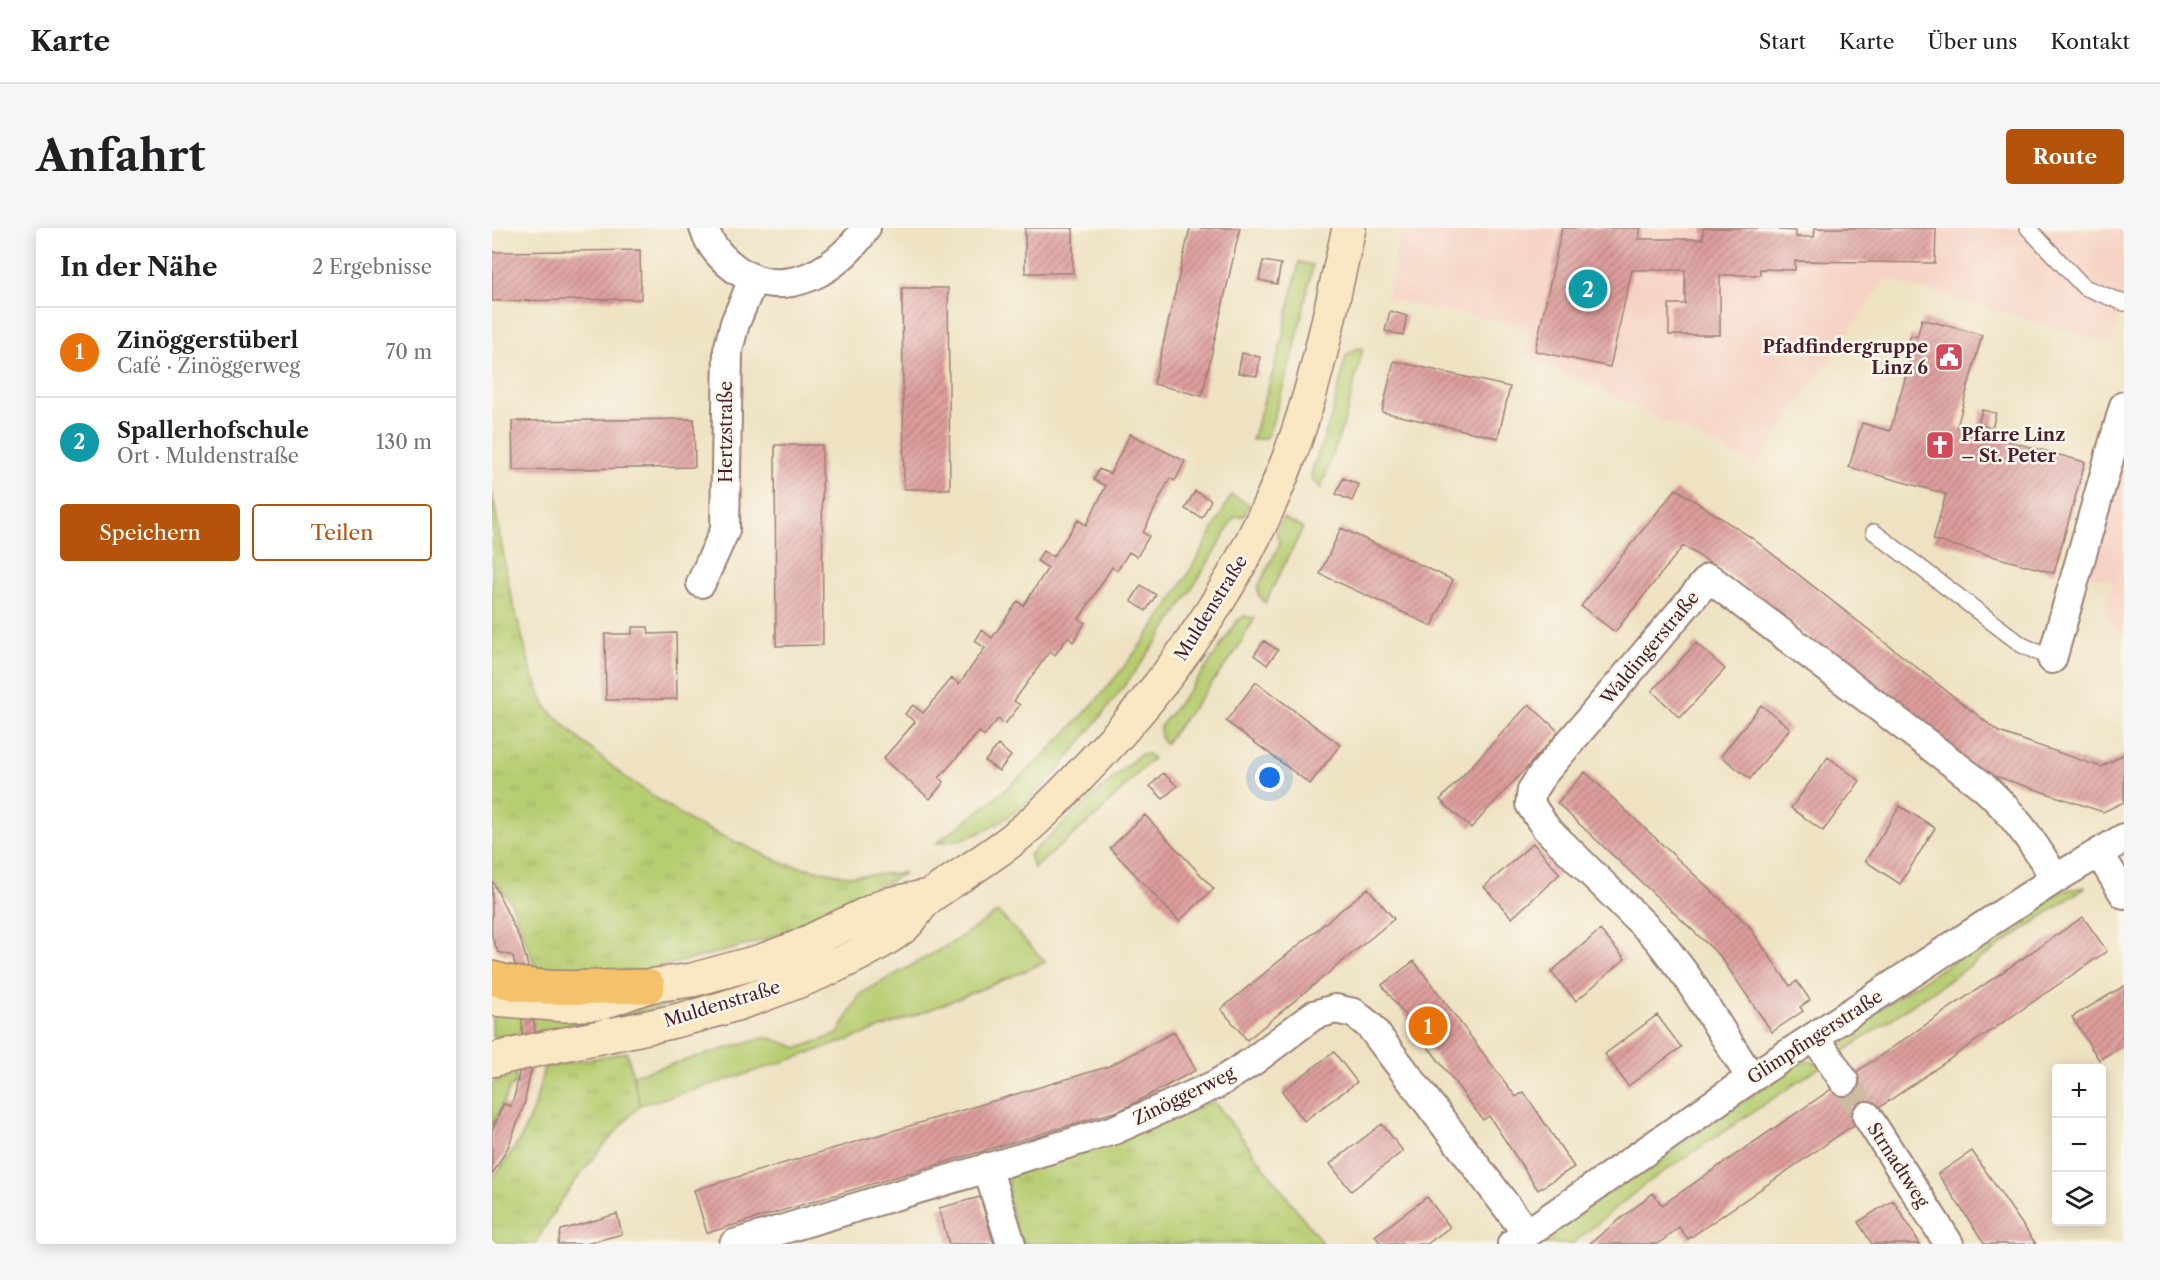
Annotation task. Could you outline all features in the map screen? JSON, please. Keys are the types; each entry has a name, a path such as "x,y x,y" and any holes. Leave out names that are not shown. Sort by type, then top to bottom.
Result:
{"highway":[{"path":"492,978 519,984 565,988 648,986"}],"main road":[{"name":"Muldenstraße","path":"492,1060 694,1016 758,996 849,957 904,926 929,896 989,858 1036,820 1131,722 1196,637 1262,521 1288,459 1308,402 1348,228"},
{"name":"Muldenstraße","path":"492,999 565,1005 601,1003 648,986 692,980 761,961 794,949 885,905 929,896"}],"street":[{"path":"704,228 717,253 736,270 753,280 777,284 819,273 842,259 866,228"},
{"name":"Hertzstraße","path":"701,583 725,530 728,350 735,323 753,280"},
{"path":"2052,659 2124,405"},
{"name":"Waldingerstraße","path":"1751,1078 1687,977 1658,939 1545,828 1530,804 1532,790 1542,775 1709,578 2006,806 2032,839 2055,879"},
{"name":"Glimpfingerstraße","path":"1519,1238 1751,1078 2055,879 2124,838"},
{"path":"2099,853 2124,894"},
{"name":"Zinöggerweg","path":"734,1244 1114,1130 1190,1098 1253,1061 1314,1015 1335,1009 1354,1013 1370,1026 1519,1238"},
{"path":"1815,1037 1844,1081"},
{"name":"Strnadtweg","path":"1867,1116 1948,1244"},
{"path":"987,1167 1011,1244"}],"lane":[{"path":"2028,228 2084,287 2124,303"},
{"path":"1874,532 2022,645 2052,659"}],"shaded area":[{"path":"1402,228 2124,228 2124,301 2112,343 1885,279 1756,465 1525,354 1530,328 1386,299"},
{"path":"2124,441 2124,634 2104,614 2113,582 2084,573"}],"green space":[{"path":"1299,262 1313,265 1294,351 1269,433 1265,438 1252,440 1279,352"},
{"path":"1357,348 1363,349 1345,419 1321,488 1312,480 1311,473 1332,415 1346,356"},
{"path":"492,491 509,587 532,674 547,708 579,739 625,777 692,822 785,864 848,876 905,873 802,927 733,949 648,970 539,977 511,902 492,877"},
{"path":"1231,495 1249,504 1244,516 1234,517 1170,622 1135,672 1065,762 1048,782 1008,817 986,830 962,839 936,843 1028,770 1069,730 1106,688 1141,644 1173,597 1203,548"},
{"path":"1283,518 1303,528 1265,603 1258,594 1258,587 1280,544 1276,532"},
{"path":"1244,616 1255,618 1234,654 1165,744 1161,739 1160,727 1206,668 1237,621"},
{"path":"1140,754 1148,754 1153,758 1097,815 1034,868 1029,855"},
{"path":"2086,887 1837,1056 1836,1047 1846,1030 2062,891"},
{"path":"998,912 1045,962 896,1023 743,1075 640,1105 633,1075 767,1037 799,1048 838,1034 860,994 950,944"},
{"path":"763,978 629,1015 492,1037 492,1007 604,1012 674,1001"},
{"path":"627,1052 640,1105 570,1188 536,1244 492,1244 492,1180 521,1138 535,1105 544,1068"},
{"path":"1809,1061 1823,1065 1644,1185 1572,1244 1534,1244 1798,1064"},
{"path":"516,1074 516,1084 510,1087 492,1127 492,1083"},
{"path":"1214,1101 1323,1244 1020,1244 1008,1199 1009,1175"}],"building":[{"path":"1025,228 1073,228 1073,273 1025,273"},
{"path":"1190,228 1240,228 1202,396 1154,384"},
{"path":"1562,228 1641,228 1638,239 1703,239 1703,228 1779,228 1779,230 1796,231 1796,237 1814,237 1815,228 1936,228 1935,263 1795,261 1795,270 1760,269 1760,275 1720,275 1720,335 1669,335 1669,304 1685,304 1685,270 1632,270 1610,367 1535,351"},
{"path":"640,250 641,299 492,301 492,252"},
{"path":"1263,261 1281,264 1277,284 1259,280"},
{"path":"902,288 948,288 950,489 904,489"},
{"path":"1390,311 1407,316 1403,335 1385,331"},
{"name":"Pfarre Linz – St. Peter","path":"1922,319 1982,335 1957,427 2085,462 2054,573 1933,540 1946,494 1849,467 1862,423 1890,431 1913,351 1907,350 1911,335 1917,337"},
{"path":"1242,353 1260,357 1257,376 1238,373"},
{"path":"1394,361 1510,387 1498,438 1382,412"},
{"path":"1982,410 1996,413 1992,428 1978,424"},
{"path":"694,419 695,467 513,470 512,421"},
{"path":"1130,434 1185,461 1175,481 1170,478 1143,533 1149,536 1137,557 1129,552 1117,571 1112,567 1079,619 1085,623 1073,642 1068,637 1055,655 1050,651 1014,701 1020,705 1005,724 998,719 984,736 979,732 939,778 944,782 930,799 883,759 915,722 905,714 913,705 923,713 952,678 959,684 985,648 975,641 982,630 992,638 1018,601 1023,606 1048,568 1037,561 1043,551 1053,557 1078,520 1086,525 1106,486 1094,480 1099,469 1110,474"},
{"path":"775,445 822,445 823,645 776,646"},
{"path":"1343,478 1359,485 1352,501 1336,494"},
{"path":"1676,489 1752,538 1999,732 2101,767 2124,754 2124,802 2103,812 1977,770 1726,572 1683,546 1615,632 1581,606"},
{"path":"1195,491 1211,500 1202,518 1185,509"},
{"path":"1341,528 1453,580 1432,626 1320,574"},
{"path":"1141,585 1156,595 1146,611 1131,601"},
{"path":"632,627 648,627 649,634 676,633 677,699 606,700 605,634 632,634"},
{"path":"1264,641 1278,650 1267,665 1254,655"},
{"path":"1696,643 1725,669 1680,718 1652,691"},
{"path":"1256,682 1340,745 1310,784 1226,721"},
{"path":"1529,704 1559,732 1471,828 1440,800"},
{"path":"1761,705 1790,728 1750,779 1721,756"},
{"path":"998,745 1011,756 999,771 985,761"},
{"path":"1828,757 1860,781 1823,831 1791,808"},
{"path":"1585,772 1749,926 1790,986 1797,981 1810,1000 1800,1007 1803,1011 1772,1032 1720,956 1557,803"},
{"path":"1163,773 1177,786 1163,799 1150,786"},
{"path":"1900,806 1935,828 1900,884 1865,861"},
{"path":"1145,815 1214,889 1179,921 1110,848"},
{"path":"1533,843 1560,874 1512,918 1484,887"},
{"path":"492,880 522,944 530,974 535,1029 532,1066 524,1105 509,1145 492,1175 492,1131 503,1104 511,1106 515,1094 522,1057 522,1021 520,989 513,956 498,952 492,937"},
{"path":"1368,888 1394,919 1247,1040 1221,1009"},
{"path":"2083,917 2107,951 1688,1239 1679,1227 1658,1244 1589,1244 1653,1193 1662,1205"},
{"path":"1600,930 1625,959 1576,1001 1551,972"},
{"path":"1414,961 1516,1097 1524,1092 1574,1167 1538,1190 1489,1116 1483,1120 1382,985"},
{"path":"2124,986 2124,1045 2099,1060 2072,1017"},
{"path":"1657,1015 1681,1047 1628,1086 1605,1054"},
{"path":"1174,1032 1196,1070 1121,1110 707,1233 694,1190 1107,1067"},
{"path":"1334,1052 1357,1082 1304,1121 1282,1091"},
{"path":"1382,1124 1403,1151 1351,1191 1330,1164"},
{"path":"1972,1151 2036,1244 1985,1244 1938,1174"},
{"path":"980,1197 994,1244 949,1244 939,1208"},
{"path":"1427,1197 1450,1227 1427,1244 1381,1244 1375,1236"},
{"path":"1893,1200 1920,1244 1872,1244 1858,1222"},
{"path":"617,1214 622,1234 586,1244 558,1244 561,1230"}],"tunnel":[{"path":"1844,1081 1867,1116"}],"place":[{"name":"Spallerhofschule","path":"1588,289"},
{"name":"Pfadfindergruppe Linz 6","path":"1949,357"},
{"name":"Pfarre Linz – St. Peter","path":"1940,445"},
{"name":"Zinöggerstüberl","path":"1428,1026"}]}
